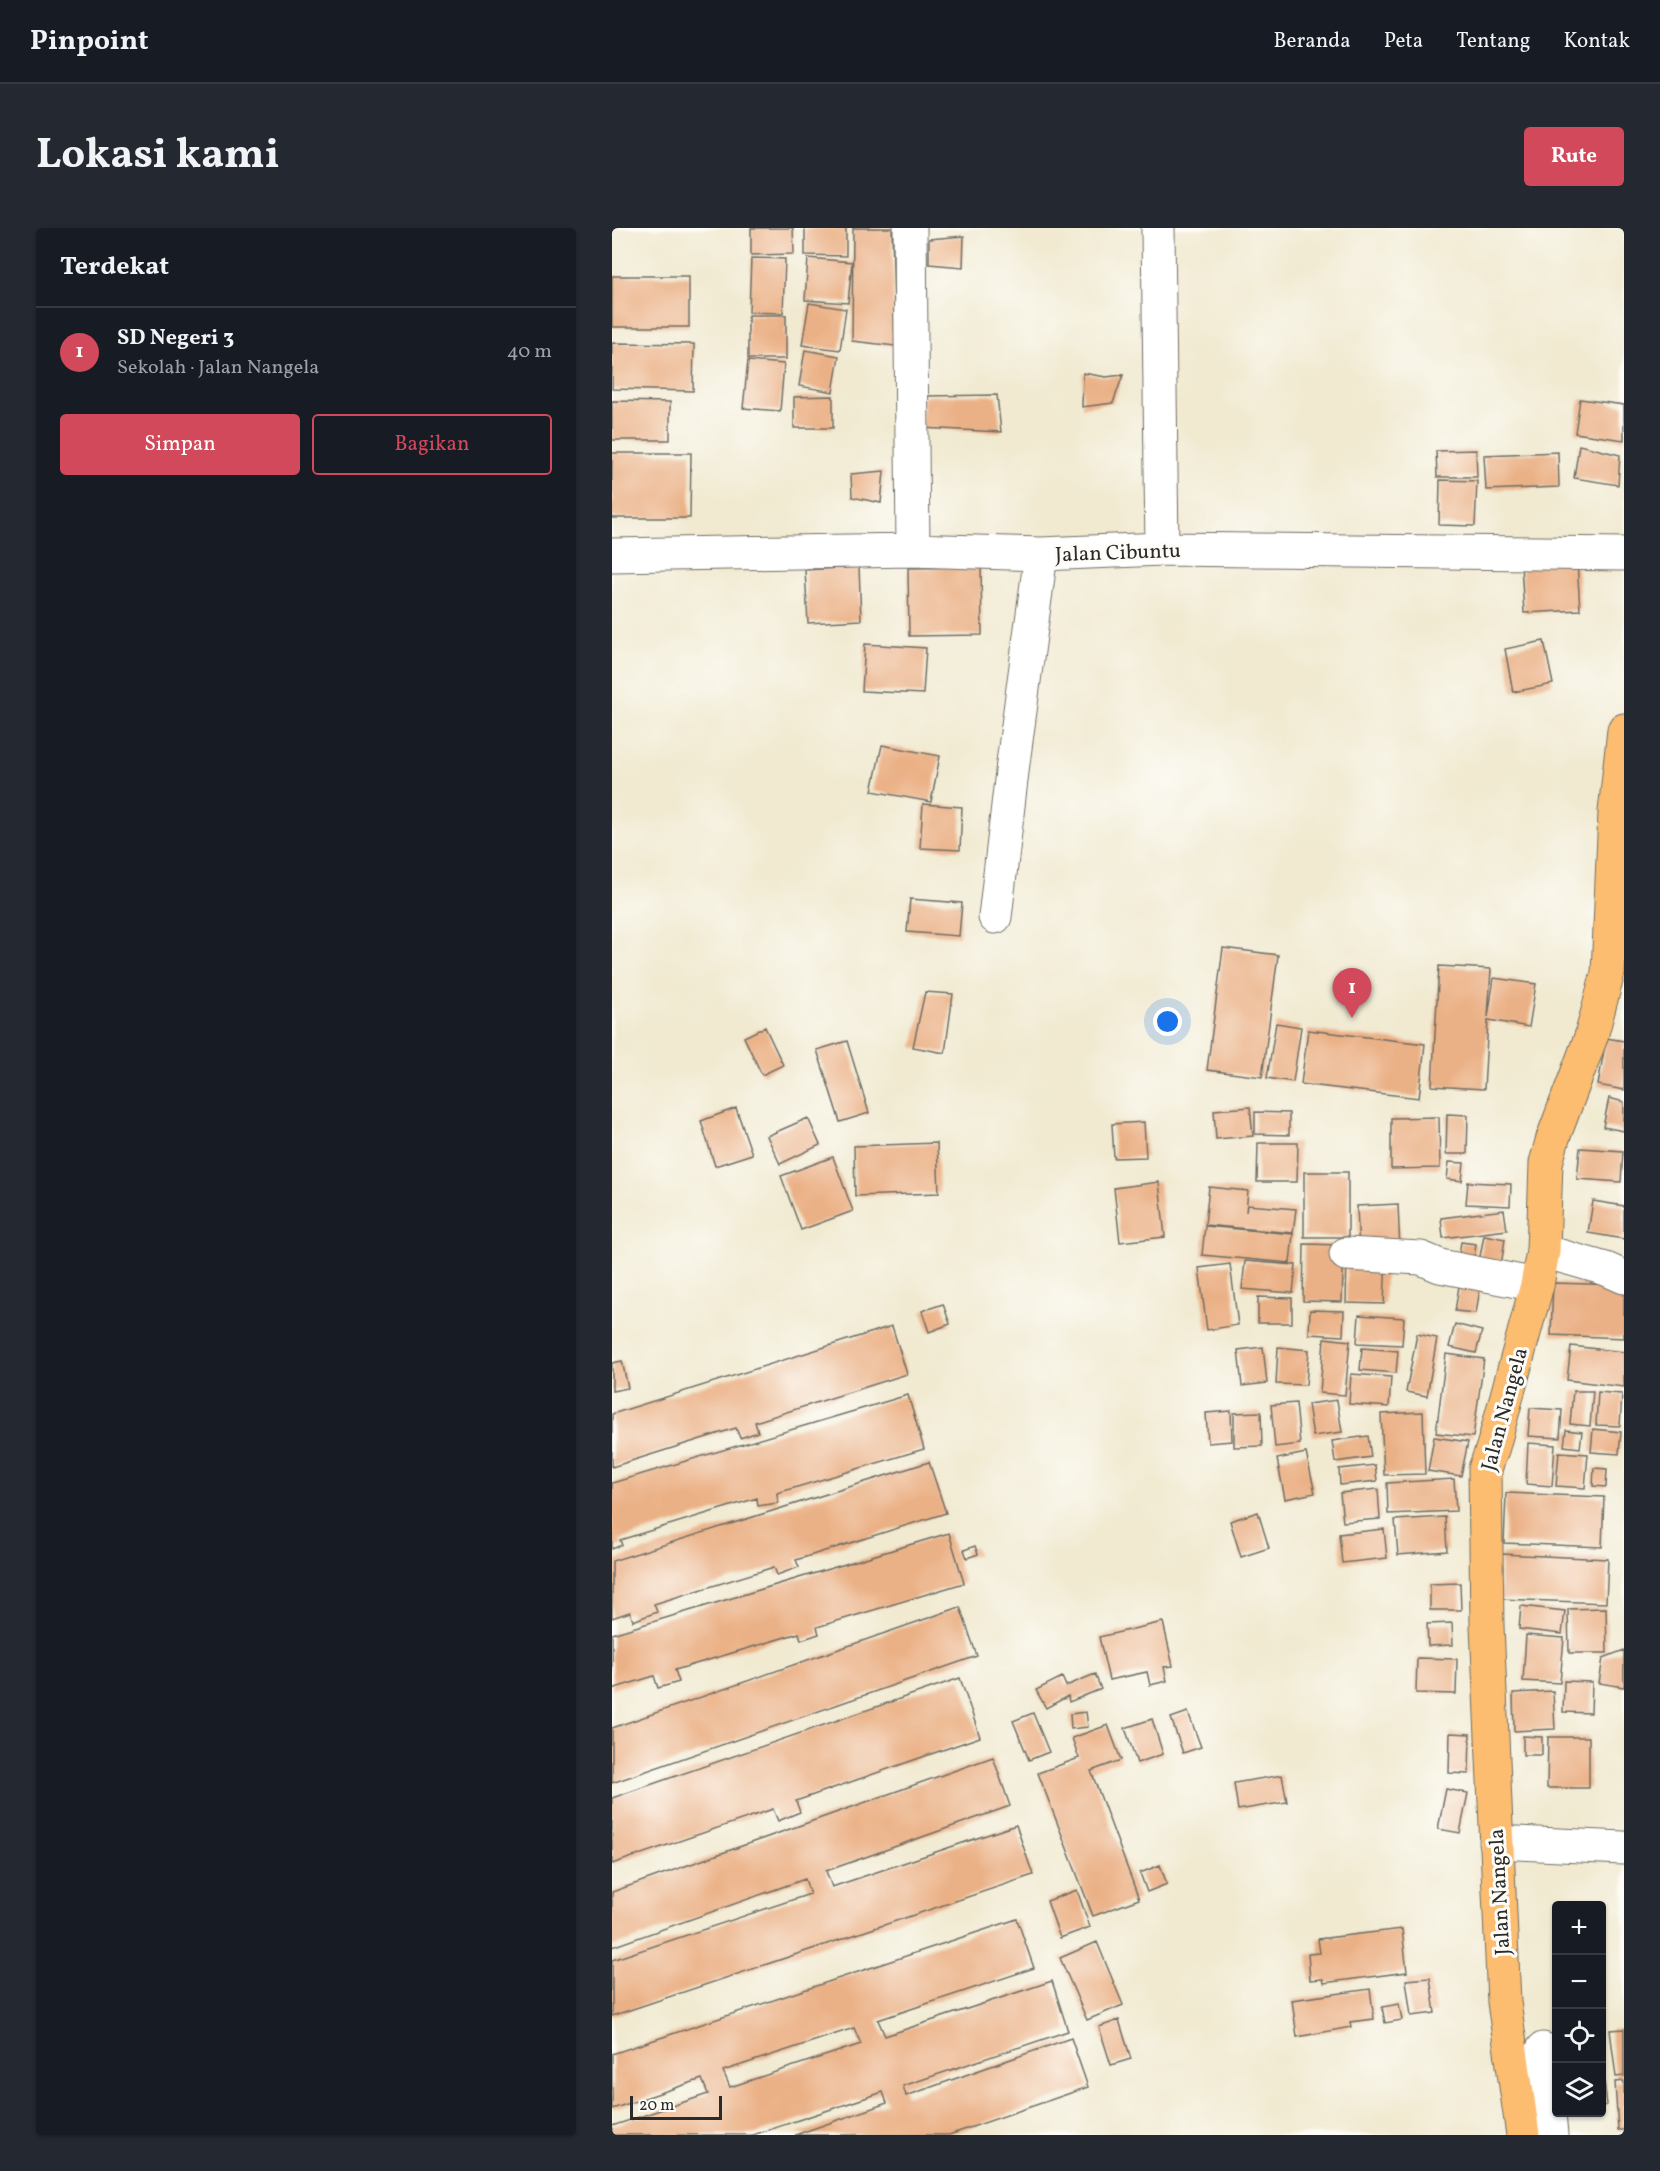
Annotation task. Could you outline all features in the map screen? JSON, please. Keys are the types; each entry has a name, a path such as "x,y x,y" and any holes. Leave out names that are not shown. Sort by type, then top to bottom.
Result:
{"main road":[{"name":"Jalan Nangela","path":"1523,2135 1504,2002 1487,1626 1485,1469 1537,1285 1543,1251 1545,1163 1591,1037 1608,973 1615,812 1624,730"}],"street":[{"path":"910,228 913,550"},
{"path":"1158,228 1162,549"},
{"name":"Jalan Cibuntu","path":"612,555 913,550 1041,555 1162,549 1624,554"},
{"path":"995,917 1041,555"},
{"path":"1543,1251 1606,1269 1624,1277"},
{"path":"1346,1254 1421,1258 1440,1266 1537,1285"},
{"path":"1496,1842 1624,1848"},
{"path":"1543,2049 1551,2135"}],"building":[{"path":"751,228 793,228 794,254 751,255"},
{"path":"805,228 846,228 846,256 805,255"},
{"path":"853,228 892,228 895,346 852,341"},
{"path":"964,236 963,267 929,264 929,239"},
{"path":"751,258 785,259 783,313 749,312"},
{"path":"808,258 852,262 848,303 805,300"},
{"path":"612,276 689,276 689,327 612,327"},
{"path":"809,303 846,309 840,350 802,345"},
{"path":"748,315 786,315 786,359 748,359"},
{"path":"612,343 694,344 693,391 612,389"},
{"path":"805,350 839,356 833,392 799,386"},
{"path":"748,361 784,364 780,411 743,408"},
{"path":"1083,373 1106,377 1123,375 1113,403 1082,407"},
{"path":"997,395 1001,432 921,428 924,396"},
{"path":"833,396 833,428 794,428 794,397"},
{"path":"1580,399 1624,405 1624,440 1575,433"},
{"path":"612,401 670,402 670,440 612,440"},
{"path":"1579,445 1620,455 1618,485 1574,478"},
{"path":"1476,450 1477,477 1437,477 1436,451"},
{"path":"1558,452 1559,487 1486,490 1484,455"},
{"path":"612,453 691,453 690,518 612,518"},
{"path":"884,471 881,503 852,497 851,474"},
{"path":"1440,480 1477,481 1475,526 1439,525"},
{"path":"1577,562 1580,610 1524,613 1521,565"},
{"path":"859,567 861,620 808,623 805,570"},
{"path":"981,567 982,635 909,636 908,568"},
{"path":"1544,641 1553,684 1513,692 1505,649"},
{"path":"865,644 926,648 923,694 862,691"},
{"path":"882,745 940,756 931,802 872,791"},
{"path":"923,804 962,807 960,850 920,848"},
{"path":"910,899 962,903 959,936 907,932"},
{"path":"1223,948 1278,955 1262,1077 1207,1070"},
{"path":"1439,966 1491,969 1488,1017 1494,978 1536,984 1529,1027 1488,1020 1484,1089 1432,1086"},
{"path":"925,992 953,994 945,1053 913,1047"},
{"path":"1276,1023 1301,1027 1293,1082 1267,1078"},
{"path":"765,1027 783,1065 762,1075 744,1037"},
{"path":"1308,1030 1425,1044 1419,1098 1301,1084"},
{"path":"1606,1038 1624,1041 1624,1090 1598,1085"},
{"path":"847,1041 869,1113 840,1122 817,1050"},
{"path":"1609,1098 1624,1102 1624,1131 1603,1127"},
{"path":"1250,1107 1253,1136 1216,1139 1214,1110"},
{"path":"736,1108 752,1154 715,1166 701,1121"},
{"path":"1255,1112 1289,1113 1289,1135 1255,1134"},
{"path":"1447,1114 1468,1115 1467,1154 1446,1154"},
{"path":"1439,1117 1440,1168 1391,1169 1391,1118"},
{"path":"808,1118 820,1145 780,1164 767,1136"},
{"path":"1144,1122 1146,1157 1114,1158 1112,1124"},
{"path":"937,1143 939,1193 855,1196 854,1146"},
{"path":"1258,1143 1298,1143 1297,1182 1257,1182"},
{"path":"1580,1148 1623,1151 1621,1182 1577,1179"},
{"path":"833,1157 853,1211 801,1230 781,1176"},
{"path":"1449,1162 1464,1163 1462,1181 1447,1179"},
{"path":"1304,1172 1348,1172 1348,1237 1304,1237"},
{"path":"1159,1182 1165,1237 1120,1242 1114,1188"},
{"path":"1468,1182 1511,1184 1510,1206 1466,1204"},
{"path":"1209,1187 1248,1191 1246,1212 1247,1205 1296,1209 1293,1233 1205,1225"},
{"path":"1593,1201 1624,1206 1624,1239 1588,1233"},
{"path":"1398,1204 1400,1250 1359,1253 1357,1206"},
{"path":"1504,1210 1507,1230 1443,1238 1441,1218"},
{"path":"1205,1226 1293,1234 1290,1263 1202,1255"},
{"path":"1484,1235 1505,1239 1501,1266 1479,1262"},
{"path":"1461,1242 1476,1244 1473,1263 1458,1261"},
{"path":"1304,1244 1344,1245 1342,1302 1303,1301"},
{"path":"1347,1256 1386,1257 1384,1304 1346,1303"},
{"path":"1245,1261 1296,1265 1293,1293 1242,1289"},
{"path":"1230,1264 1238,1325 1207,1330 1199,1268"},
{"path":"1553,1283 1624,1285 1624,1338 1551,1335"},
{"path":"1459,1286 1480,1289 1476,1313 1455,1311"},
{"path":"1258,1297 1292,1298 1292,1323 1258,1323"},
{"path":"943,1304 950,1324 929,1332 922,1311"},
{"path":"1310,1310 1344,1311 1343,1336 1309,1334"},
{"path":"1359,1315 1404,1318 1402,1345 1357,1343"},
{"path":"1455,1324 1482,1331 1476,1353 1449,1347"},
{"path":"892,1326 907,1374 755,1422 758,1432 740,1438 736,1428 612,1467 612,1414"},
{"path":"1417,1334 1437,1338 1427,1396 1406,1392"},
{"path":"1324,1338 1350,1341 1345,1395 1320,1393"},
{"path":"1571,1346 1624,1352 1624,1387 1567,1380"},
{"path":"1263,1347 1267,1383 1242,1386 1238,1350"},
{"path":"1278,1347 1309,1350 1306,1385 1276,1384"},
{"path":"1362,1348 1398,1351 1396,1373 1360,1370"},
{"path":"1446,1354 1484,1359 1473,1437 1436,1433"},
{"path":"622,1361 628,1388 612,1391 612,1363"},
{"path":"1351,1374 1391,1377 1389,1407 1349,1404"},
{"path":"1573,1391 1593,1391 1590,1426 1570,1424"},
{"path":"1598,1392 1622,1394 1620,1426 1596,1425"},
{"path":"908,1395 924,1449 777,1493 778,1503 758,1506 757,1498 620,1540 622,1545 612,1549 612,1483"},
{"path":"1337,1400 1342,1432 1313,1436 1308,1404"},
{"path":"1296,1403 1300,1444 1275,1447 1271,1405"},
{"path":"1530,1408 1562,1410 1560,1438 1528,1436"},
{"path":"1231,1411 1232,1441 1208,1443 1206,1413"},
{"path":"1261,1412 1262,1446 1234,1447 1234,1413"},
{"path":"1423,1412 1425,1474 1384,1475 1381,1414"},
{"path":"1593,1429 1621,1432 1619,1454 1591,1452"},
{"path":"1566,1430 1582,1432 1580,1448 1564,1446"},
{"path":"1368,1436 1371,1457 1335,1462 1332,1441"},
{"path":"1434,1437 1468,1442 1461,1476 1428,1471"},
{"path":"1528,1443 1555,1445 1552,1486 1526,1484"},
{"path":"1559,1452 1588,1454 1585,1488 1556,1486"},
{"path":"1306,1453 1315,1493 1285,1499 1277,1459"},
{"path":"929,1462 946,1513 796,1560 799,1567 777,1575 774,1567 654,1604 657,1612 633,1621 630,1612 612,1618 612,1561"},
{"path":"1375,1465 1377,1481 1340,1485 1339,1469"},
{"path":"1594,1468 1607,1469 1606,1487 1593,1486"},
{"path":"1454,1479 1456,1511 1388,1514 1387,1483"},
{"path":"1378,1489 1380,1519 1343,1522 1340,1493"},
{"path":"1506,1493 1604,1497 1602,1547 1504,1543"},
{"path":"1258,1512 1269,1548 1241,1557 1230,1521"},
{"path":"1445,1517 1447,1551 1398,1555 1395,1520"},
{"path":"1384,1529 1387,1558 1342,1563 1339,1534"},
{"path":"949,1533 964,1583 817,1627 819,1634 801,1640 799,1633 675,1670 679,1682 658,1688 654,1676 612,1689 612,1634"},
{"path":"975,1546 978,1554 967,1558 964,1550"},
{"path":"1501,1554 1608,1559 1606,1603 1499,1599"},
{"path":"1460,1583 1461,1610 1430,1610 1430,1584"},
{"path":"1521,1606 1565,1611 1562,1634 1519,1629"},
{"path":"960,1607 977,1656 612,1783 612,1728"},
{"path":"1606,1608 1607,1653 1569,1653 1568,1609"},
{"path":"1163,1622 1173,1666 1164,1667 1167,1681 1150,1685 1147,1672 1109,1680 1099,1637"},
{"path":"1452,1623 1453,1645 1428,1646 1427,1624"},
{"path":"1526,1635 1564,1638 1560,1683 1523,1681"},
{"path":"1624,1650 1624,1687 1599,1683 1603,1658"},
{"path":"1417,1658 1457,1659 1456,1694 1416,1693"},
{"path":"1095,1674 1101,1689 1069,1702 1068,1696 1046,1708 1036,1690 1062,1677 1066,1686"},
{"path":"960,1678 980,1737 796,1801 800,1812 778,1821 773,1809 612,1864 612,1798"},
{"path":"1564,1681 1592,1682 1591,1713 1563,1712"},
{"path":"1553,1691 1555,1729 1514,1731 1513,1693"},
{"path":"1086,1712 1088,1727 1071,1729 1070,1714"},
{"path":"1188,1712 1201,1747 1183,1753 1171,1718"},
{"path":"1033,1713 1049,1752 1029,1760 1013,1721"},
{"path":"1152,1719 1163,1754 1137,1763 1125,1728"},
{"path":"1108,1725 1121,1760 1091,1771 1139,1899 1093,1916 1038,1773 1079,1758 1072,1738"},
{"path":"1450,1733 1470,1734 1469,1774 1449,1773"},
{"path":"1523,1736 1542,1737 1542,1755 1523,1755"},
{"path":"1548,1737 1589,1737 1589,1788 1547,1788"},
{"path":"993,1757 1010,1806 826,1871 832,1887 1016,1825 1033,1875 612,2016 612,1960 810,1894 805,1879 612,1947 612,1892"},
{"path":"1282,1775 1287,1802 1238,1810 1234,1783"},
{"path":"1446,1789 1468,1793 1460,1833 1438,1829"},
{"path":"1160,1865 1167,1884 1147,1892 1140,1873"},
{"path":"1077,1890 1090,1927 1060,1938 1047,1901"},
{"path":"1017,1919 1034,1968 878,2020 885,2036 1052,1981 1068,2031 903,2086 906,2096 1071,2038 1088,2087 949,2135 795,2135 887,2103 883,2092 753,2135 612,2135 612,2126 708,2094 702,2079 612,2109 612,2054","holes":["854,2028 861,2044 730,2087 723,2071"]},
{"path":"1402,1929 1407,1972 1324,1983 1323,1979 1310,1980 1308,1954 1320,1953 1318,1939"},
{"path":"1097,1942 1123,2005 1087,2020 1060,1958"},
{"path":"1430,1978 1435,2013 1411,2016 1406,1980"},
{"path":"1370,1989 1374,2019 1350,2022 1351,2027 1297,2037 1292,2000"},
{"path":"1399,2004 1402,2020 1385,2023 1382,2007"},
{"path":"1119,2020 1131,2059 1111,2065 1099,2027"},
{"path":"1624,2029 1624,2076 1616,2077 1610,2030"},
{"path":"1624,2081 1624,2130 1618,2130 1615,2082"}],"place":[{"name":"SD Negeri 3","path":"1352,1018"}]}
